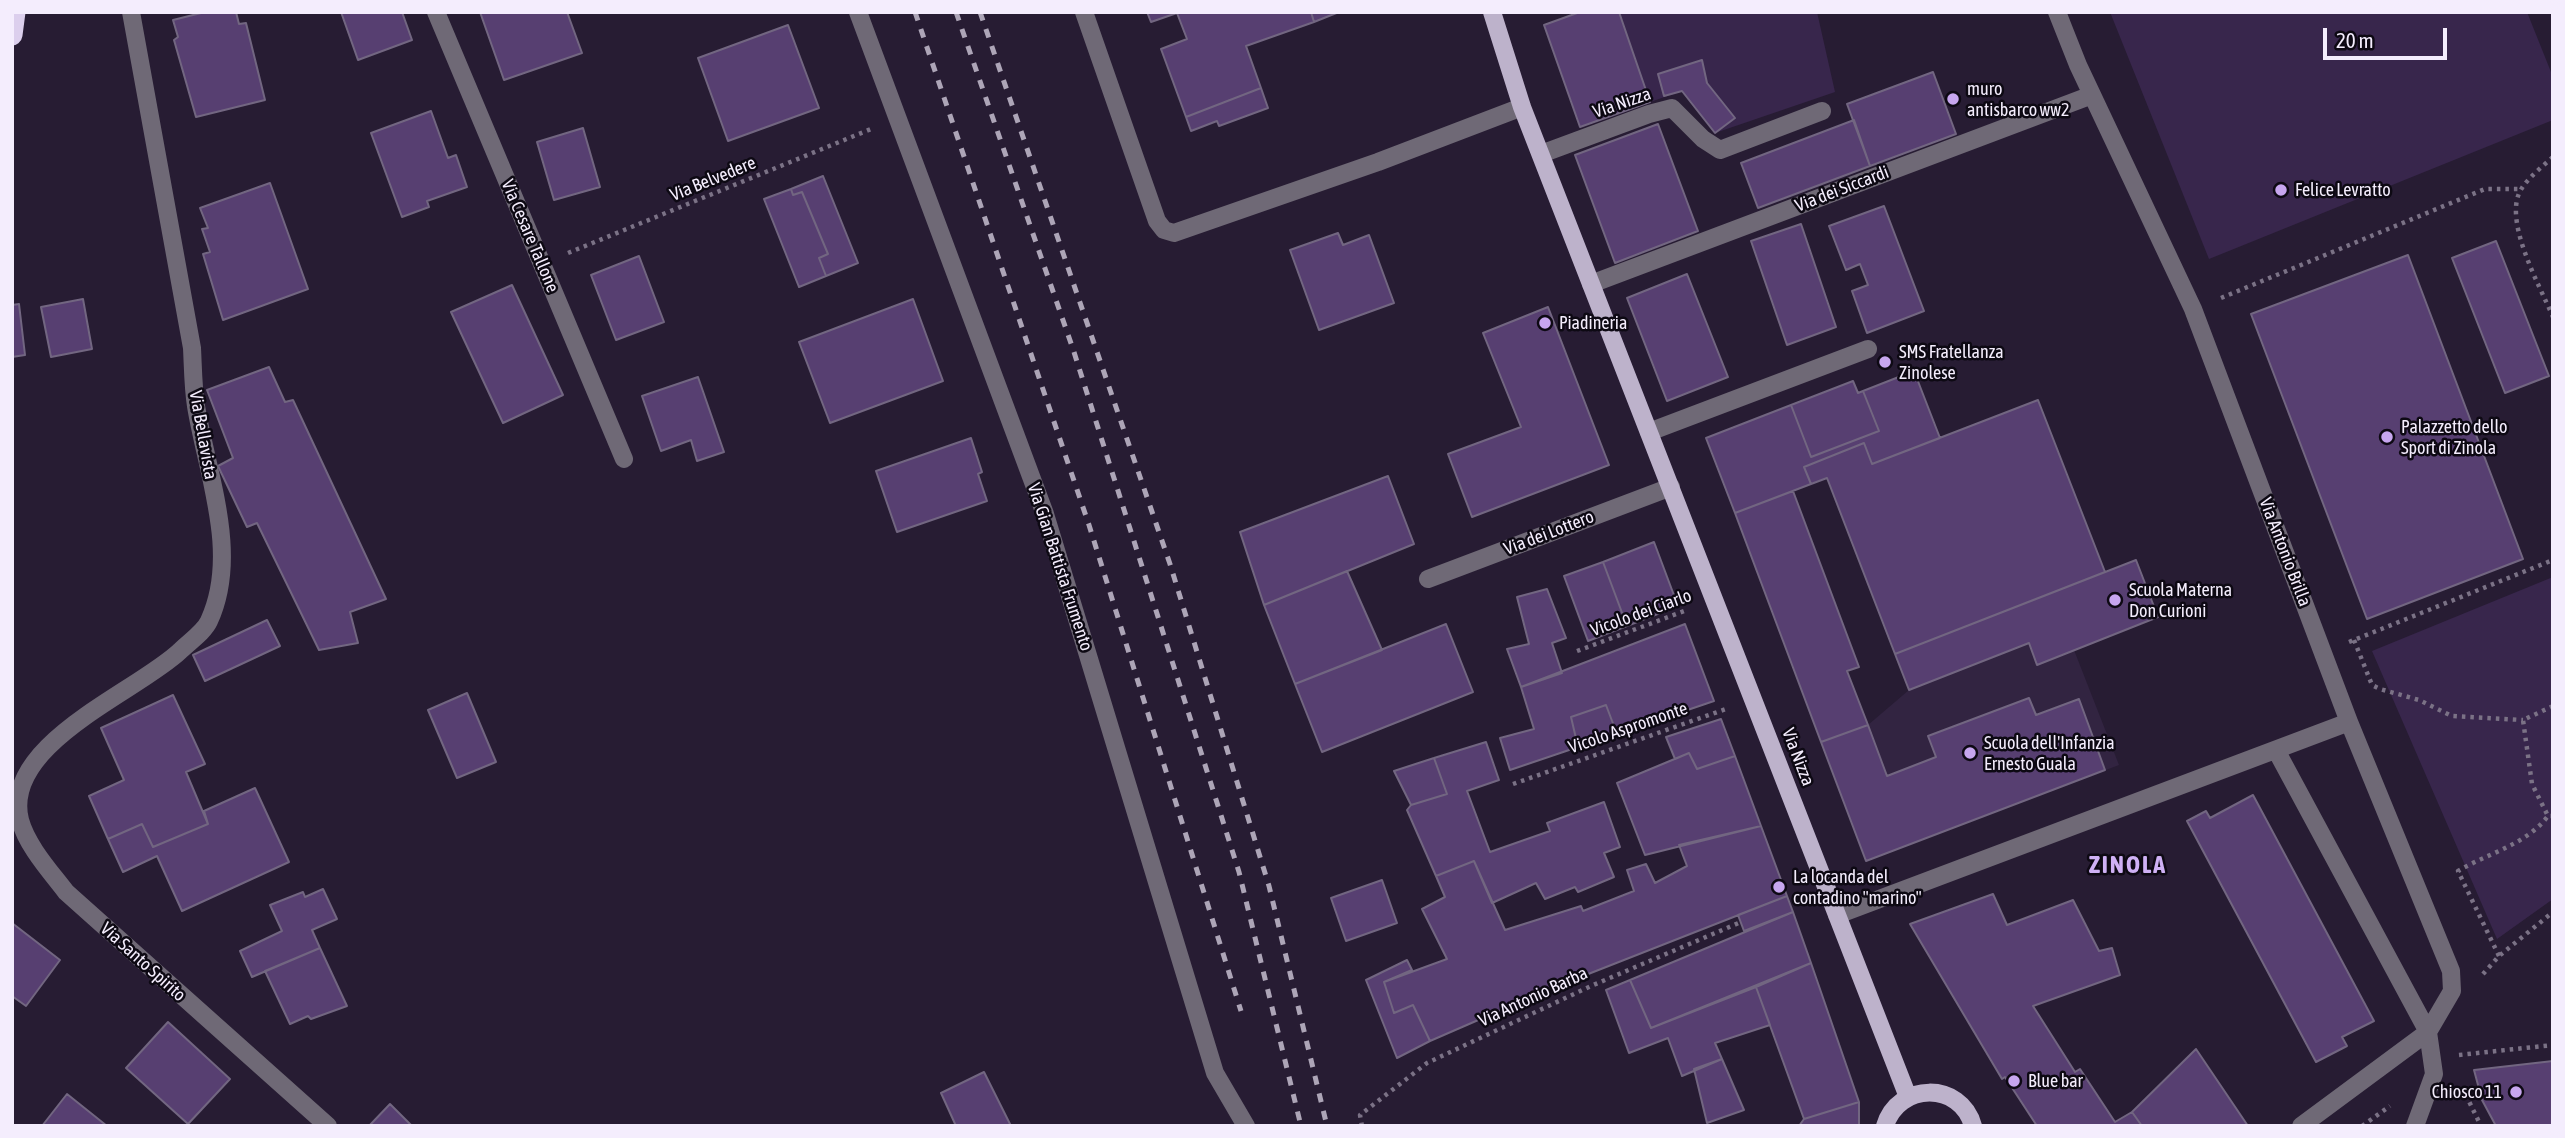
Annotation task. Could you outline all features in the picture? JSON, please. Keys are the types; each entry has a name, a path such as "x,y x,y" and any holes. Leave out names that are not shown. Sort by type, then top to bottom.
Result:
{"highway":[{"path":"12,34 15,12"}],"main road":[{"name":"Via Nizza","path":"1492,12 1522,107 1908,1097"},
{"path":"1885,1126 1895,1107 1908,1097 1929,1092 1951,1097 1963,1106 1973,1126"}],"street":[{"name":"Via Bellavista","path":"27,774 54,742 87,712 164,666 208,623 220,584 221,532 196,404 192,348 131,12"},
{"name":"Via Cesare Tallone","path":"436,12 624,459"},
{"name":"Via Gian Battista Frumento","path":"858,12 1045,514 1215,1073 1245,1126"},
{"path":"1084,12 1157,220 1164,230 1174,233 1378,162 1522,107"},
{"path":"2057,12 2092,95 2193,310"},
{"name":"Via dei Siccardi","path":"1591,284 2092,95"},
{"name":"Via Nizza","path":"1541,154 1672,108 1703,139 1720,150 1822,110"},
{"name":"Via Antonio Brilla","path":"2193,310 2349,722 2451,971 2452,991 2428,1032"},
{"path":"1649,432 1868,349"},
{"name":"Via dei Lottero","path":"1428,579 1671,487"},
{"path":"1837,915 2349,722"},
{"path":"2276,750 2428,1032 2434,1074 2414,1125"},
{"name":"Via Santo Spirito","path":"27,774 19,795 20,820 37,854 66,892 319,1123"},
{"path":"2301,1126 2428,1032"}],"path":[{"name":"Via Belvedere","path":"541,264 896,120"},
{"path":"2553,157 2521,189 2515,207 2518,230 2553,317"},
{"path":"2193,310 2485,189 2521,189"},
{"path":"2323,653 2553,559"},
{"name":"Vicolo dei Ciarlo","path":"1577,651 1714,600"},
{"path":"2354,640 2372,685 2419,699 2452,716 2497,716 2523,720 2553,706"},
{"name":"Vicolo Aspromonte","path":"1513,784 1753,699"},
{"path":"2499,956 2458,871 2519,842 2538,829 2550,816 2532,784 2523,720"},
{"path":"2481,979 2499,956 2553,912"},
{"name":"Via Antonio Barba","path":"1362,1126 1360,1115 1427,1063 1591,986 1741,922"},
{"path":"2458,1055 2553,1045"},
{"path":"2459,1069 2460,1046"},
{"path":"2460,1082 2481,1126"}],"shaded area":[{"path":"1619,12 1817,12 1835,92 1715,133 1682,91 1650,102"},
{"name":"Felice Levratto","path":"2110,12 2527,12 2553,77 2553,120 2209,259"},
{"path":"2553,577 2553,899 2497,939 2372,651"},
{"name":"Scuola dell'Infanzia Ernesto Guala","path":"2029,643 2037,665 2074,650 2119,765 1866,861 1868,725 1909,690"}],"building":[{"path":"205,12 236,12 239,24 246,23 265,100 196,117 174,40 178,37 173,20"},
{"path":"341,12 402,12 412,40 358,60"},
{"path":"480,12 567,12 582,53 504,80"},
{"path":"1147,12 1311,12 1314,22 1246,46 1261,88 1186,117 1161,49 1187,39 1177,13 1151,22"},
{"path":"1311,12 1339,12 1314,22"},
{"path":"1580,12 1619,12 1650,102 1580,127 1544,25"},
{"path":"788,25 819,108 728,141 698,58"},
{"path":"1702,60 1707,83 1735,118 1715,133 1682,91 1664,96 1658,74"},
{"path":"1933,72 1956,134 1870,166 1847,104"},
{"path":"1261,88 1268,108 1219,126 1217,121 1191,131 1186,117"},
{"path":"431,111 448,158 456,155 467,187 427,201 429,207 402,217 371,133"},
{"path":"1854,120 1870,166 1758,208 1741,163"},
{"path":"1658,124 1698,231 1615,263 1575,155"},
{"path":"583,128 600,187 554,200 537,142"},
{"path":"823,176 858,263 826,276 819,258 828,254 802,192 793,195 791,189"},
{"path":"270,183 308,289 223,320 203,254 210,252 202,229 208,228 200,208"},
{"path":"791,189 793,195 802,192 828,254 819,258 826,276 799,287 764,199"},
{"path":"1884,206 1924,311 1867,333 1852,291 1868,285 1860,264 1846,270 1829,226"},
{"path":"1801,224 1836,327 1787,345 1751,241"},
{"path":"1338,233 1343,245 1369,235 1394,303 1319,330 1290,250"},
{"path":"2496,241 2549,376 2505,393 2452,258"},
{"name":"Palazzetto dello Sport di Zinola","path":"2408,255 2523,559 2367,619 2251,314"},
{"path":"639,256 664,322 616,340 591,275"},
{"path":"1687,274 1728,377 1667,401 1627,298"},
{"path":"512,285 563,395 503,423 451,312"},
{"path":"83,299 92,349 51,357 41,307"},
{"path":"913,299 943,381 830,423 799,342"},
{"path":"19,304 25,355 12,357 12,305"},
{"path":"1548,307 1609,465 1472,517 1448,454 1521,427 1483,333"},
{"path":"269,367 285,402 293,400 386,599 350,612 358,643 319,650 257,523 247,527 218,466 233,458 207,390"},
{"path":"1914,371 1940,438 1872,464 1864,443 1804,467 1811,484 1735,513 1706,438 1791,405 1811,457 1879,431 1863,391"},
{"path":"698,377 724,452 697,461 691,440 661,451 642,396"},
{"path":"1853,381 1858,393 1863,391 1879,431 1811,457 1791,405"},
{"path":"2038,400 2105,572 1895,654 1827,478 1811,484 1804,467 1864,443 1872,464"},
{"path":"971,438 982,472 978,474 987,501 897,532 876,471"},
{"path":"1388,476 1414,544 1264,605 1240,532"},
{"path":"1793,491 1859,667 1847,671 1868,725 1821,742 1735,513"},
{"path":"1654,542 1678,606 1627,626 1603,562"},
{"path":"2136,560 2158,617 2037,665 2029,643 1909,690 1895,654"},
{"path":"1603,562 1627,626 1588,641 1564,576"},
{"path":"1347,571 1382,650 1295,684 1264,605"},
{"path":"1547,589 1566,638 1552,643 1562,673 1521,687 1507,649 1529,644 1517,597"},
{"path":"267,620 280,646 205,681 193,655"},
{"path":"1446,624 1473,692 1322,752 1295,684"},
{"path":"1685,624 1714,701 1617,734 1606,705 1571,717 1578,747 1510,770 1500,738 1534,729 1521,687"},
{"path":"467,693 496,762 457,778 428,710"},
{"path":"173,695 205,764 186,772 208,824 153,847 142,824 108,839 89,796 124,780 101,728"},
{"name":"Scuola dell'Infanzia Ernesto Guala","path":"2029,698 2036,715 2079,699 2105,770 1866,861 1821,742 1868,725 1887,776 1936,757 1928,736"},
{"path":"1606,705 1617,734 1578,747 1571,717"},
{"path":"1721,719 1735,756 1697,769 1689,753 1675,759 1666,737"},
{"path":"1486,742 1499,780 1467,791 1490,852 1550,831 1547,823 1604,802 1620,847 1604,853 1614,877 1578,892 1575,887 1545,899 1536,883 1492,903 1474,861 1436,876 1407,810 1411,805 1447,794 1434,758"},
{"path":"1689,753 1697,769 1735,756 1761,826 1645,855 1617,783"},
{"path":"1434,758 1447,794 1411,805 1394,771"},
{"path":"255,788 289,862 182,911 157,856 123,872 108,839 142,824 153,847 208,824 204,811"},
{"path":"2253,795 2374,1021 2342,1037 2347,1046 2316,1062 2187,821 2206,811 2210,818"},
{"path":"1761,826 1787,896 1545,991 1430,1041 1413,1005 1394,1013 1384,982 1447,959 1422,909 1445,897 1436,876 1474,861 1505,930 1581,906 1583,911 1634,891 1627,870 1646,864 1655,883 1687,866 1679,845"},
{"path":"1382,880 1397,923 1346,941 1331,898"},
{"path":"323,889 337,919 312,930 320,948 252,977 240,951 282,931 270,905 303,892 305,897"},
{"path":"1993,894 2007,925 2073,900 2099,951 2112,948 2120,975 2033,1006 2075,1072 2080,1069 2115,1122 2132,1112 2142,1126 2037,1126 2005,1077 2002,1079 1910,924"},
{"path":"1787,896 1793,912 1744,931 1738,915"},
{"path":"1793,912 1811,963 1651,1028 1630,980"},
{"path":"12,923 60,960 26,1006 12,996"},
{"path":"320,948 347,1006 311,1019 308,1016 290,1024 265,971"},
{"path":"1407,960 1412,970 1384,982 1394,1013 1413,1005 1430,1041 1397,1058 1366,980"},
{"path":"1811,963 1859,1102 1804,1119 1756,987"},
{"path":"1630,980 1651,1028 1756,987 1770,1025 1715,1043 1722,1059 1682,1076 1668,1038 1629,1053 1606,990"},
{"path":"168,1022 230,1079 188,1124 126,1068"},
{"path":"2196,1049 2248,1126 2142,1126 2132,1112"},
{"path":"1722,1059 1744,1110 1707,1123 1694,1069"},
{"name":"Chiosco 11","path":"2553,1061 2553,1126 2496,1126 2482,1100 2474,1070"},
{"path":"984,1072 1011,1126 956,1126 941,1093"},
{"path":"67,1094 107,1126 42,1126"},
{"path":"1859,1102 1859,1126 1799,1126 1804,1119"},
{"path":"390,1104 412,1126 369,1126"}],"railway":[{"path":"915,12 1089,525 1241,1011"},
{"path":"956,12 1073,349 1239,872 1301,1126"},
{"path":"980,12 1170,564 1269,886 1327,1126"}],"place":[{"name":"muro antisbarco ww2","path":"1953,99"},
{"name":"Felice Levratto","path":"2281,190"},
{"name":"Piadineria","path":"1545,323"},
{"name":"SMS Fratellanza Zinolese","path":"1885,362"},
{"name":"Palazzetto dello Sport di Zinola","path":"2387,437"},
{"name":"Scuola Materna Don Curioni","path":"2115,600"},
{"name":"Scuola dell'Infanzia Ernesto Guala","path":"1970,753"},
{"name":"La locanda del contadino \"marino\"","path":"1779,887"},
{"name":"Blue bar","path":"2014,1081"},
{"name":"Chiosco 11","path":"2516,1092"}],"district":[{"name":"ZINOLA","path":"2128,865"}]}
